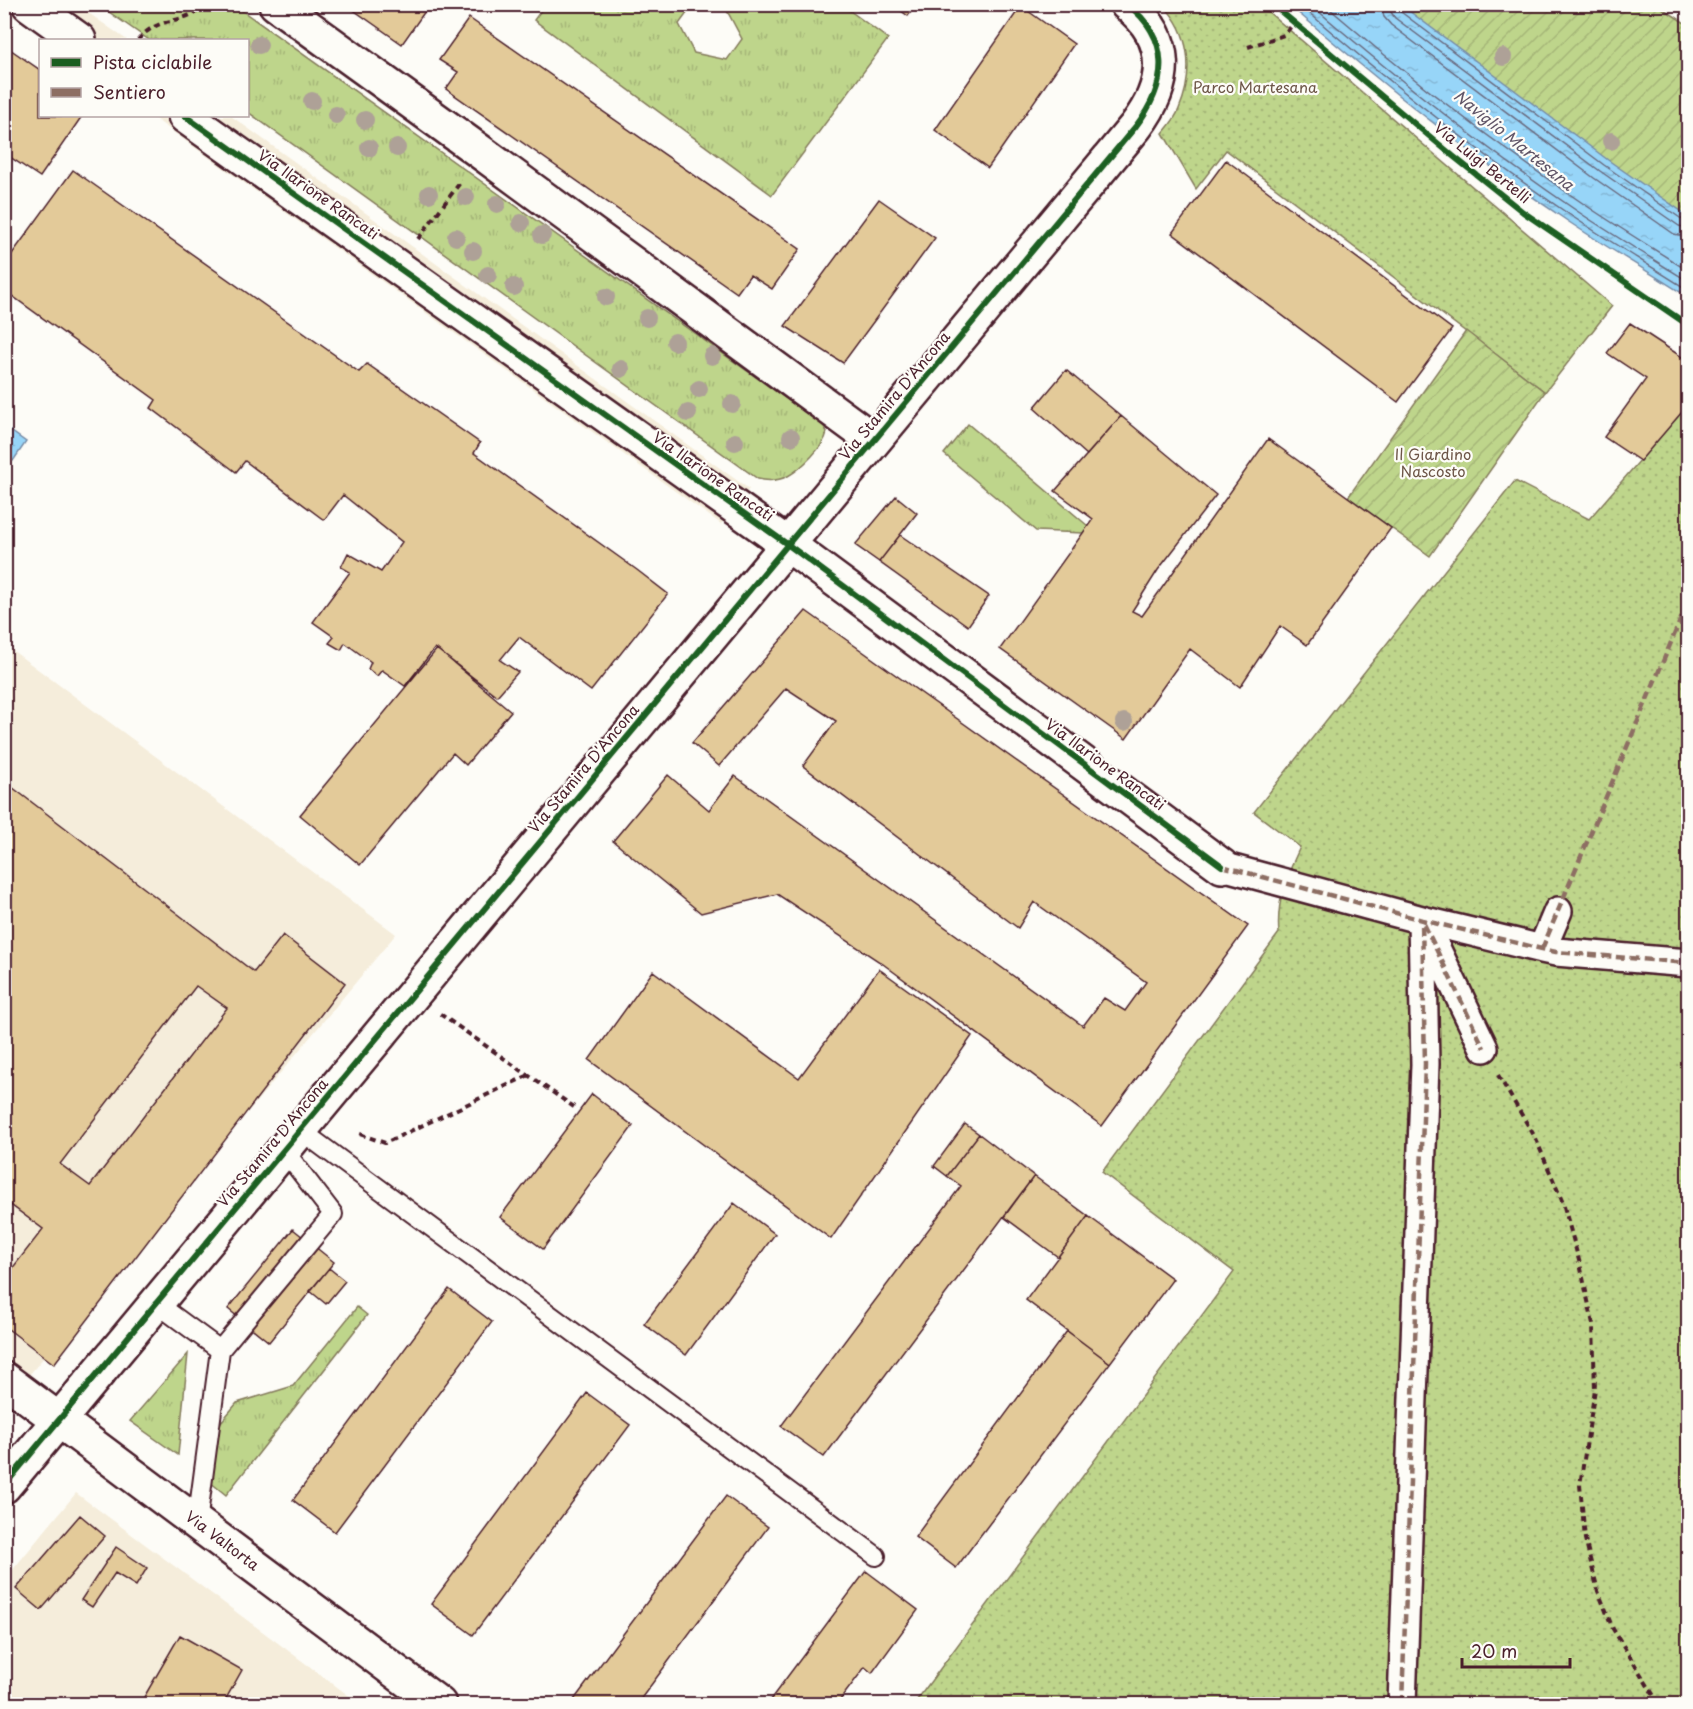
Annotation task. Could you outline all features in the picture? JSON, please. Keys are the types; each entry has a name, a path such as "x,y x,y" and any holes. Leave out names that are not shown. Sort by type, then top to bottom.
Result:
{"street":[{"path":"29,4 79,39"},
{"path":"276,4 873,440"},
{"name":"Via Stamira D'Ancona","path":"4,1486 1136,126 1153,99 1161,74 1161,59 1146,23 1127,4"},
{"name":"Via Ilarione Rancati","path":"186,117 787,544 1222,866"},
{"path":"1222,866 1422,920 1556,952 1689,963"},
{"path":"1542,949 1558,911"},
{"path":"1422,920 1485,1048"},
{"path":"1402,1704 1425,1064 1422,920"},
{"name":"Via Valtorta","path":"4,1379 439,1704"}],"lane":[{"path":"197,1523 220,1350 333,1214 292,1140"},
{"path":"292,1140 876,1556"},
{"path":"156,1303 220,1350"}],"path":[{"path":"139,39 153,26 198,12 205,4"},
{"path":"1286,16 1303,30"},
{"path":"1248,47 1284,35 1294,23"},
{"path":"397,266 482,153"},
{"path":"412,995 574,1107"},
{"path":"1485,1048 1539,1148 1563,1203 1580,1264 1593,1324 1595,1389 1580,1485 1585,1539 1598,1591 1612,1629 1659,1704"},
{"path":"360,1134 385,1143 527,1075"}],"shaded area":[{"path":"5,5 77,5 126,39 46,39 5,10"},
{"path":"152,117 232,117 749,489 721,524"},
{"path":"5,645 396,934 5,1404"},
{"path":"76,1493 360,1704 5,1704 5,1579"}],"green space":[{"path":"1656,4 1688,25 1688,221 1408,18 1416,5"},
{"path":"99,5 234,5 823,425 827,432 823,442 806,462 788,476 774,480 758,479 249,113 249,39 148,39"},
{"path":"545,5 693,5 679,24 694,53 727,60 742,39 726,9 705,5 842,5 888,39 772,195 534,20"},
{"name":"Parco Martesana","path":"1163,5 1260,5 1612,306 1545,392 1226,150 1196,189 1163,133 1179,109 1187,82 1188,68 1187,54 1179,28"},
{"name":"Il Giardino Nascosto","path":"1466,331 1545,392 1430,556 1348,497"},
{"path":"1688,405 1688,1704 914,1704 1234,1272 1102,1172 1279,933 1281,899 1300,847 1254,812 1515,481 1589,519"},
{"path":"968,424 1088,526 1083,533 1036,531 944,454"},
{"path":"357,1307 367,1315 226,1495 210,1482 215,1429 237,1403 293,1386"},
{"path":"188,1354 178,1455 130,1421"}],"water":[{"name":"Naviglio Martesana","path":"1289,5 1401,5 1608,160 1688,216 1688,297 1569,222 1497,171 1391,90"},
{"path":"5,427 26,442 13,461 5,455"}],"building":[{"path":"345,4 430,4 402,44"},
{"path":"892,4 917,4 908,16"},
{"path":"1021,6 1074,44 988,168 935,130"},
{"path":"469,18 800,249 772,289 750,275 737,293 446,89 458,72 439,60"},
{"path":"4,45 39,69 39,117 81,117 40,177 4,153"},
{"path":"1226,160 1452,329 1398,402 1172,233"},
{"path":"73,170 359,372 367,364 480,443 474,453 668,594 591,691 519,637 500,660 518,672 497,696 435,648 405,686 382,670 377,676 368,669 371,662 345,643 341,650 329,643 334,637 313,622 350,572 341,567 348,553 381,572 402,542 343,495 324,520 245,461 236,472 151,408 156,400 4,290 4,265"},
{"path":"879,199 935,238 843,363 785,326"},
{"path":"1630,323 1688,361 1688,405 1640,461 1604,437 1646,379 1607,353"},
{"path":"1066,370 1121,416 1087,455 1034,408"},
{"path":"1121,416 1216,495 1158,570 1132,611 1142,616 1268,439 1391,528 1307,645 1280,626 1240,687 1190,649 1126,739 1000,649 1093,519 1055,491"},
{"path":"896,496 917,513 879,562 855,545"},
{"path":"900,535 989,596 968,626 879,562"},
{"path":"806,611 1248,926 1102,1126 883,964 777,894 701,913 613,841 668,775 709,810 735,776 1083,1026 1104,998 1125,1011 1146,982 1034,902 1018,928 803,766 836,721 786,688 719,766 692,743"},
{"path":"437,649 511,711 466,765 453,753 360,865 300,815"},
{"path":"4,781 254,972 283,935 345,983 54,1364 4,1326 4,1279 43,1229 4,1200","holes":["196,986 227,1008 90,1186 60,1164"]},
{"path":"879,969 972,1036 831,1239 589,1060 653,971 799,1078"},
{"path":"592,1094 633,1126 543,1249 500,1217"},
{"path":"965,1124 979,1134 947,1176 934,1166"},
{"path":"979,1134 1034,1176 824,1457 781,1426 961,1186 947,1176"},
{"path":"1034,1176 1088,1216 1058,1257 1004,1217"},
{"path":"734,1203 775,1234 686,1355 644,1324"},
{"path":"1088,1216 1173,1279 1110,1363 1026,1300"},
{"path":"293,1229 334,1262 269,1342 228,1309"},
{"path":"329,1268 345,1281 326,1304 310,1291"},
{"path":"449,1289 492,1322 335,1532 293,1500"},
{"path":"1067,1331 1110,1363 956,1568 915,1537"},
{"path":"587,1393 630,1425 473,1635 431,1604"},
{"path":"726,1496 768,1527 637,1704 571,1704"},
{"path":"80,1515 105,1536 41,1610 16,1589"},
{"path":"116,1547 147,1568 136,1586 115,1573 92,1607 81,1600"},
{"path":"866,1571 918,1610 872,1673 865,1667 837,1704 767,1704"},
{"path":"180,1635 242,1670 223,1704 140,1704"}],"marked path":[{"path":"1542,949 1688,602"},
{"path":"1222,866 1422,920 1556,952 1688,963"},
{"path":"1402,1704 1425,1064 1422,920"},
{"path":"1424,924 1484,1048"}],"cycle path":[{"path":"4,1486 1136,126 1154,94 1159,78 1160,62 1158,47 1152,32 1142,18 1127,4"},
{"name":"Via Luigi Bertelli","path":"1272,4 1523,212 1688,325"},
{"path":"186,117 787,544 1222,866"}]}
